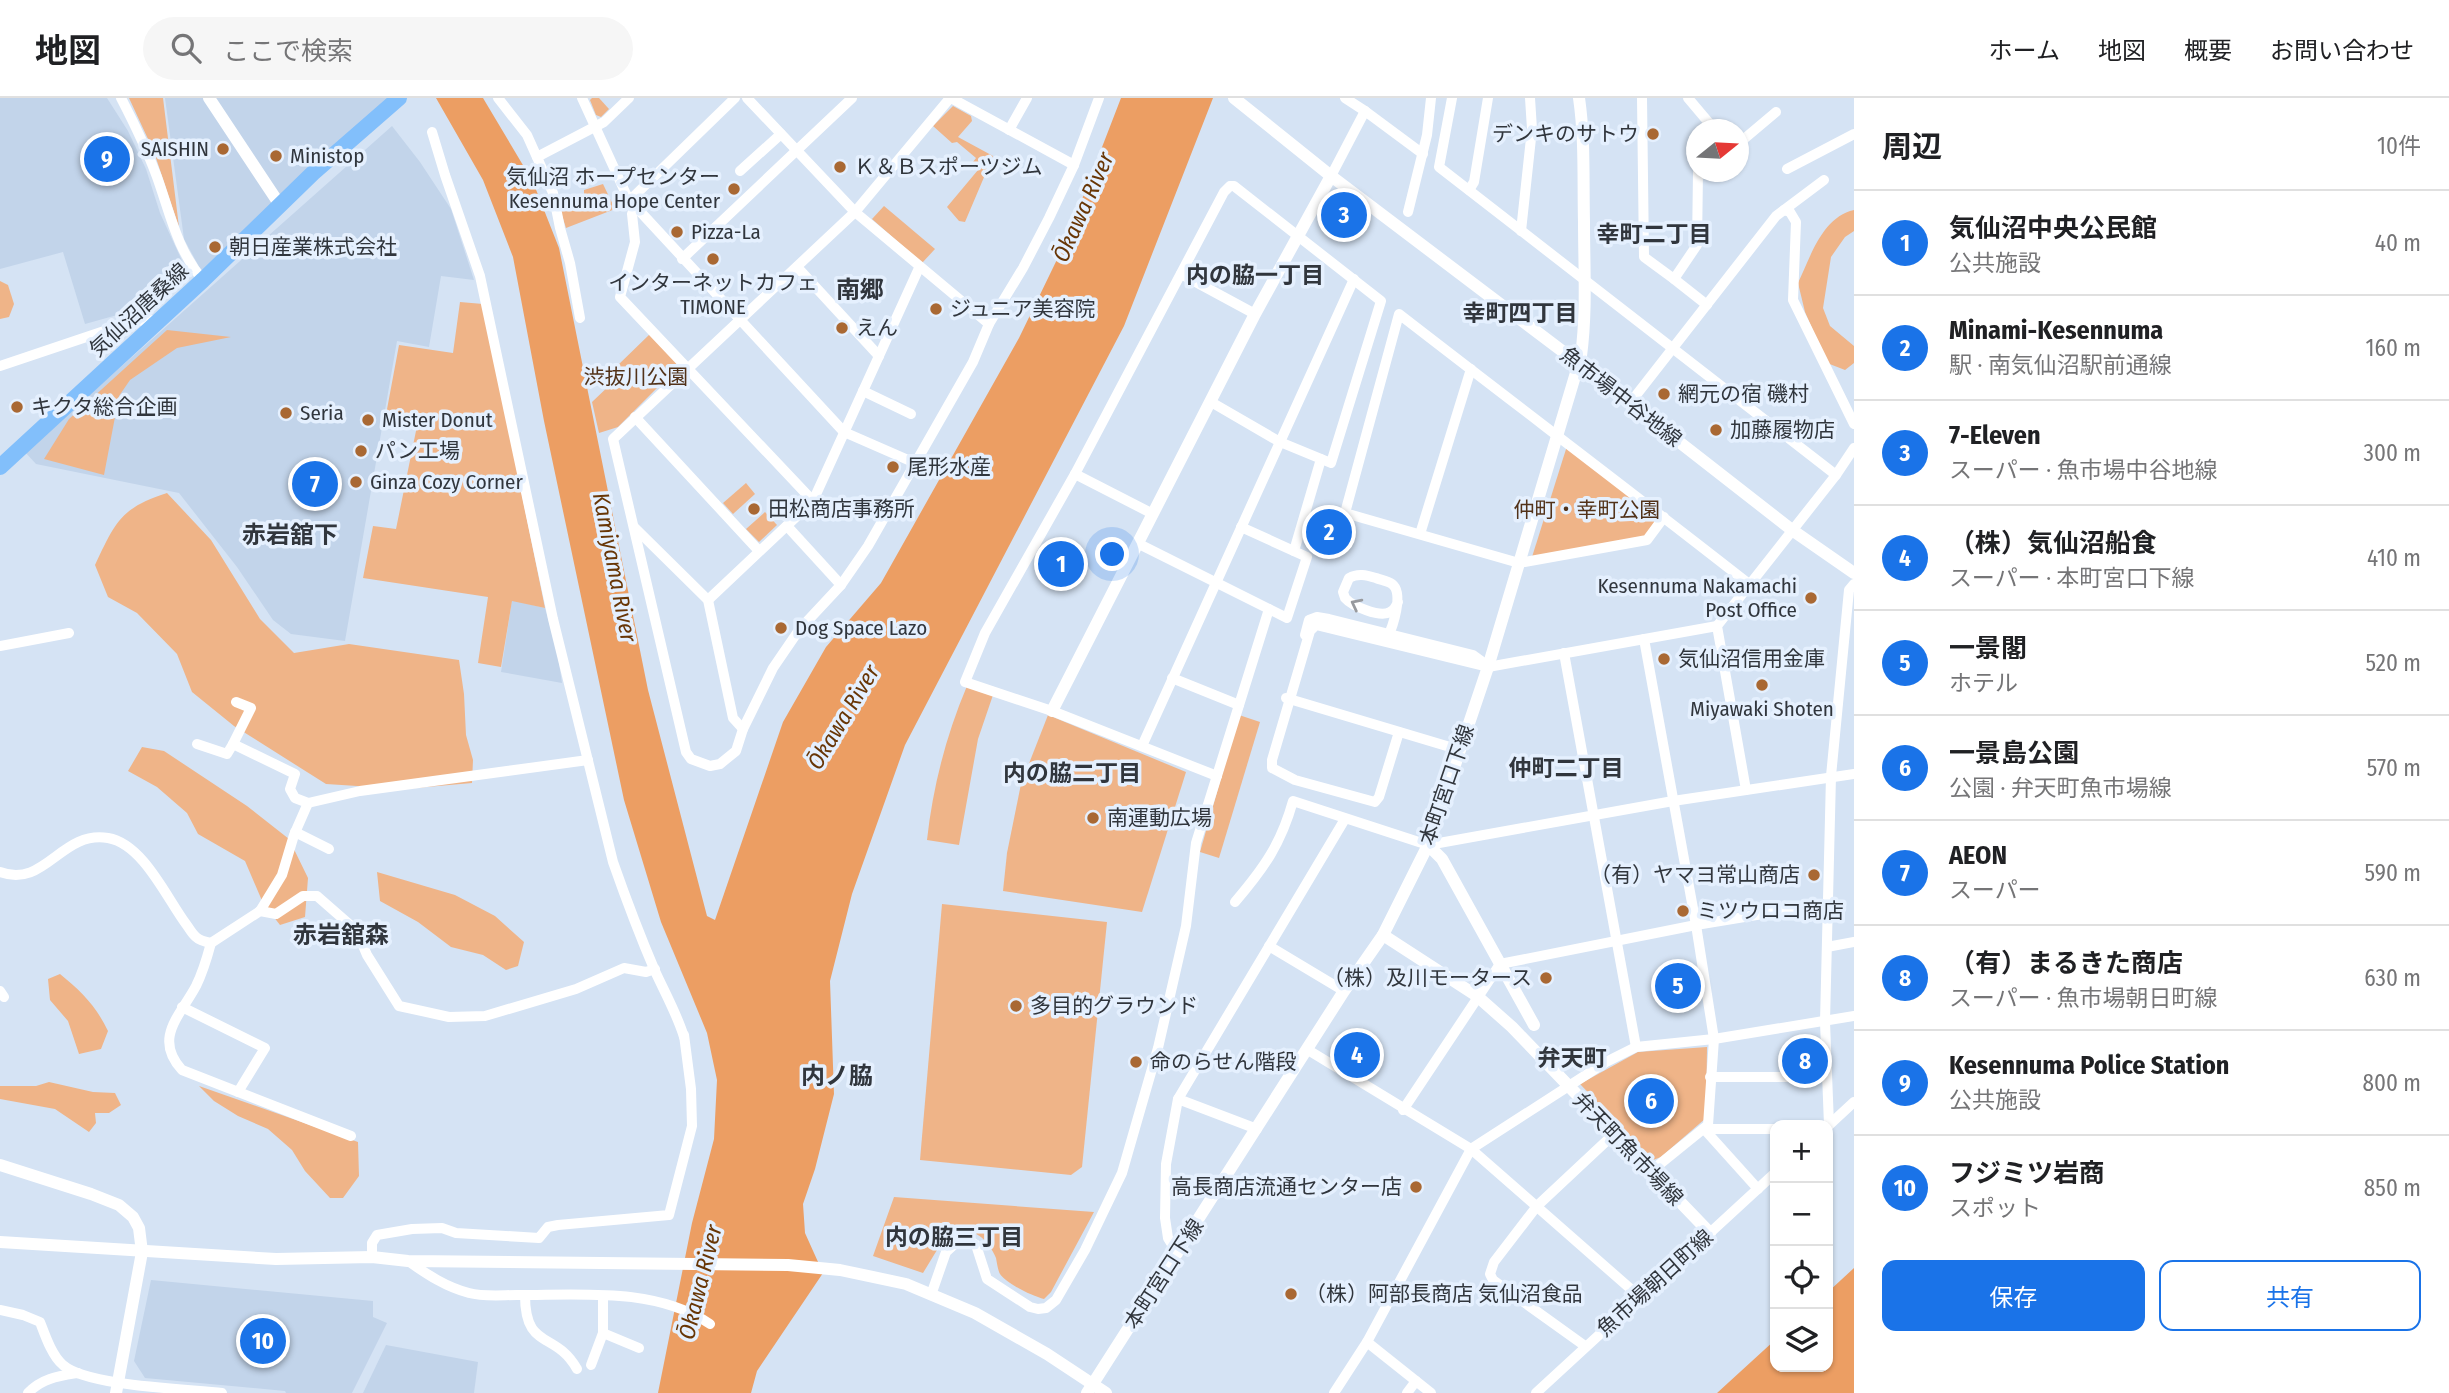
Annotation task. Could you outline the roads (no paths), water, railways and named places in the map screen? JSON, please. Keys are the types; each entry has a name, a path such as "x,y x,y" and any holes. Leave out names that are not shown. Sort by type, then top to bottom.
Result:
{"main road":[{"name":"気仙沼唐桑線","path":"0,467 203,281 280,205 399,98"}],"street":[{"path":"121,98 156,174 183,251 203,281"},
{"path":"209,98 280,205"},
{"path":"498,98 527,135 553,193 580,318"},
{"path":"582,98 632,204 682,259 844,432 915,463"},
{"path":"537,157 604,122 629,98"},
{"path":"735,98 632,204 635,242 620,298 813,501"},
{"path":"747,98 855,212 989,324"},
{"path":"682,259 852,98"},
{"path":"1074,165 950,98 855,212 613,439 686,752 691,759 700,764 720,764 736,751 743,729 773,668 799,630 841,585 868,546 973,362 989,324 1023,268 1074,165 1097,99"},
{"path":"1009,130 1027,98"},
{"name":"魚市場中谷地線","path":"1234,98 1331,176 1578,363 1792,530 1854,573"},
{"path":"1345,98 1423,154"},
{"path":"1408,212 1423,154 1432,98"},
{"path":"1452,98 1440,167 1836,475"},
{"path":"1469,191 1474,182 1488,98"},
{"path":"1521,231 1532,129 1530,98"},
{"name":"本町宮口下線","path":"1090,1389 1344,991 1383,935 1428,845 1488,667 1578,363 1585,326 1583,125 1579,98"},
{"path":"1642,98 1644,257 1707,305"},
{"path":"1688,98 1706,119"},
{"path":"1052,710 1255,314 1365,111"},
{"path":"1749,135 1776,112"},
{"path":"372,1257 372,1243 377,1235 412,1229 442,1228 456,1233 539,1238 548,1227 558,1225 669,1215 692,1126 691,1089 684,1036 613,862 538,555 480,276 444,175 432,132"},
{"path":"740,171 781,134"},
{"path":"1787,169 1854,134"},
{"path":"1630,403 1776,216 1824,180"},
{"path":"1674,279 1697,245 1698,182"},
{"path":"1211,402 1280,442 1331,463 1381,301 1234,186 1224,192 1075,474 985,633 965,682 1052,710 1217,776"},
{"path":"1784,210 1790,212 1796,222 1793,300 1854,424"},
{"path":"797,267 879,356"},
{"path":"708,600 813,501 919,268"},
{"path":"1181,274 1255,314"},
{"path":"1142,746 1354,279"},
{"path":"1664,517 1647,540 1519,563 1345,513 1399,314 1664,517 1749,584"},
{"path":"0,366 134,321 160,320"},
{"path":"1420,534 1471,369"},
{"path":"863,391 911,414"},
{"path":"635,417 759,551"},
{"path":"1401,732 1379,797 1374,802 1295,780 1272,768 1288,698 1310,631 1316,625 1386,636 1474,655 1488,667 1717,626 1836,475 1854,448"},
{"path":"1294,551 1321,459"},
{"path":"1075,474 1153,514"},
{"path":"787,526 841,585"},
{"path":"634,527 708,600 733,718 743,729"},
{"path":"1139,544 1287,618 1307,557 1241,527"},
{"path":"1386,636 1398,602 1397,590 1392,584 1362,574 1349,578 1343,592 1351,606 1383,614 1390,613 1398,602"},
{"path":"1828,1120 1825,1021 1831,776 1849,590 1854,584"},
{"path":"931,1295 946,1252 958,1240 970,1241 976,1245 987,1279 1030,1307 1038,1309 1046,1308 1056,1300 1085,1250 1122,1173 1158,1048 1186,926 1196,843 1269,609"},
{"path":"1383,614 1386,636"},
{"path":"1717,626 1746,790"},
{"path":"0,646 69,633"},
{"path":"1644,639 1714,1038 1708,1125 1650,1172"},
{"path":"1564,653 1636,1046"},
{"path":"1172,678 1239,705"},
{"path":"1288,698 1460,750"},
{"path":"197,744 227,754 251,708 236,702"},
{"path":"233,744 295,774 290,789 295,798 308,803 360,791 588,760"},
{"path":"1428,845 1593,814 1854,774"},
{"path":"1235,902 1264,868 1286,827 1293,801 1428,845 1442,859 1534,1025"},
{"path":"308,803 295,832 282,875 260,911 211,943 205,966 168,1039 173,1060 182,1070 351,1136"},
{"path":"1178,1254 1168,1238 1165,1218 1166,1164 1178,1099 1345,819"},
{"path":"295,832 329,849"},
{"path":"0,872 13,877 33,873 78,841 107,838 124,844 140,856 196,937 211,943"},
{"path":"260,911 276,914 303,896 317,896 349,923 359,936 399,1006 449,1017 485,1016 514,1009 576,989 624,968 646,972 655,970"},
{"path":"1403,1110 1500,964 1696,925 1829,903"},
{"name":"弁天町魚市場線","path":"1383,935 1477,996 1512,1027 1710,1233"},
{"path":"1827,947 1854,942"},
{"path":"1269,946 1344,991"},
{"path":"182,1007 265,1048 237,1092"},
{"path":"1334,1393 1367,1342 1471,1149 1606,1062 1636,1046 1714,1038 1854,1016"},
{"path":"1308,1050 1471,1149 1641,1298"},
{"path":"1710,1077 1827,1077"},
{"path":"1178,1099 1257,1129"},
{"path":"1833,1121 1854,1102"},
{"path":"1704,1129 1770,1129"},
{"path":"1704,1129 1758,1189"},
{"path":"1585,1346 1493,1280 1490,1274 1494,1262 1536,1206 1615,1133"},
{"path":"0,1166 119,1205 133,1217 139,1228 142,1252 117,1387"},
{"name":"魚市場朝日町線","path":"1536,1393 1770,1178"},
{"path":"0,1242 276,1259 372,1257 408,1261 788,1265 840,1270 906,1284 975,1314 1047,1354 1090,1389 1106,1393"},
{"path":"408,1261 435,1281 472,1294 637,1298 680,1307 710,1324"},
{"path":"525,1295 528,1324 540,1337 567,1354 577,1369"},
{"path":"590,1365 603,1333 603,1296"},
{"path":"0,1310 40,1322 62,1365 85,1376 117,1387 222,1393"},
{"path":"603,1333 639,1348"},
{"path":"1367,1342 1431,1393"},
{"path":"28,1393 46,1380 78,1373"},
{"path":"1407,1393 1416,1381"}],"water":[{"path":"436,98 483,98 533,182 559,248 648,690 707,916 715,920 783,722 826,647 881,583 1019,338 1065,243 1121,98 1213,98 1124,326 905,745 852,894 830,981 834,1094 803,1204 805,1233 823,1273 757,1371 751,1393 658,1393 692,1223 714,1139 717,1080 707,1033 661,922 624,800 544,421 513,257 483,180"},
{"path":"1854,1268 1854,1393 1717,1393 1770,1345 1770,1372 1833,1372 1833,1287"}],"place":[{"name":"デンキのサトウ","path":"1653,134"},
{"name":"SAISHIN","path":"223,149"},
{"name":"Ministop","path":"276,156"},
{"name":"Kesennuma Police Station","path":"107,159"},
{"name":"Ｋ＆Ｂスポーツジム","path":"840,167"},
{"name":"気仙沼 ホープセンター Kesennuma Hope Center","path":"734,189"},
{"name":"7-Eleven","path":"1344,215"},
{"name":"Pizza-La","path":"677,232"},
{"name":"朝日産業株式会社","path":"215,247"},
{"name":"インターネットカフェ TIMONE","path":"713,259"},
{"name":"ジュニア美容院","path":"936,309"},
{"name":"えん","path":"842,328"},
{"name":"網元の宿 磯村","path":"1664,394"},
{"name":"キクタ総合企画","path":"17,407"},
{"name":"Seria","path":"286,413"},
{"name":"Mister Donut","path":"368,420"},
{"name":"加藤履物店","path":"1716,430"},
{"name":"パン工場","path":"361,451"},
{"name":"尾形水産","path":"893,467"},
{"name":"Ginza Cozy Corner","path":"356,482"},
{"name":"AEON","path":"315,484"},
{"name":"田松商店事務所","path":"754,509"},
{"name":"Minami-Kesennuma","path":"1329,532"},
{"name":"気仙沼中央公民館","path":"1061,564"},
{"name":"Kesennuma Nakamachi Post Office","path":"1811,598"},
{"name":"Dog Space Lazo","path":"781,628"},
{"name":"気仙沼信用金庫","path":"1664,659"},
{"name":"Miyawaki Shoten","path":"1762,685"},
{"name":"南運動広場","path":"1093,818"},
{"name":"（有）ヤマヨ常山商店","path":"1814,875"},
{"name":"ミツウロコ商店","path":"1683,911"},
{"name":"（株）及川モータース","path":"1546,978"},
{"name":"一景閣","path":"1678,986"},
{"name":"多目的グラウンド","path":"1016,1006"},
{"name":"（株）気仙沼船食","path":"1357,1055"},
{"name":"（有）まるきた商店","path":"1805,1061"},
{"name":"命のらせん階段","path":"1136,1062"},
{"name":"一景島公園","path":"1651,1101"},
{"name":"高長商店流通センター店","path":"1416,1187"},
{"name":"（株）阿部長商店 気仙沼食品","path":"1291,1294"},
{"name":"フジミツ岩商","path":"263,1341"}],"district":[{"name":"幸町二丁目","path":"1654,234"},
{"name":"内の脇一丁目","path":"1255,275"},
{"name":"南郷","path":"860,290"},
{"name":"幸町四丁目","path":"1520,313"},
{"name":"赤岩舘下","path":"290,535"},
{"name":"仲町二丁目","path":"1566,768"},
{"name":"内の脇二丁目","path":"1072,773"},
{"name":"赤岩舘森","path":"341,935"},
{"name":"弁天町","path":"1572,1058"},
{"name":"内ノ脇","path":"837,1076"},
{"name":"内の脇三丁目","path":"954,1237"}],"water label":[{"name":"Ōkawa River","path":"1083,207"},
{"name":"Kamiyama River","path":"615,567"},
{"name":"Ōkawa River","path":"843,717"},
{"name":"Ōkawa River","path":"700,1282"}],"park label":[{"name":"渋抜川公園","path":"636,377"},
{"name":"仲町・幸町公園","path":"1587,510"}]}
